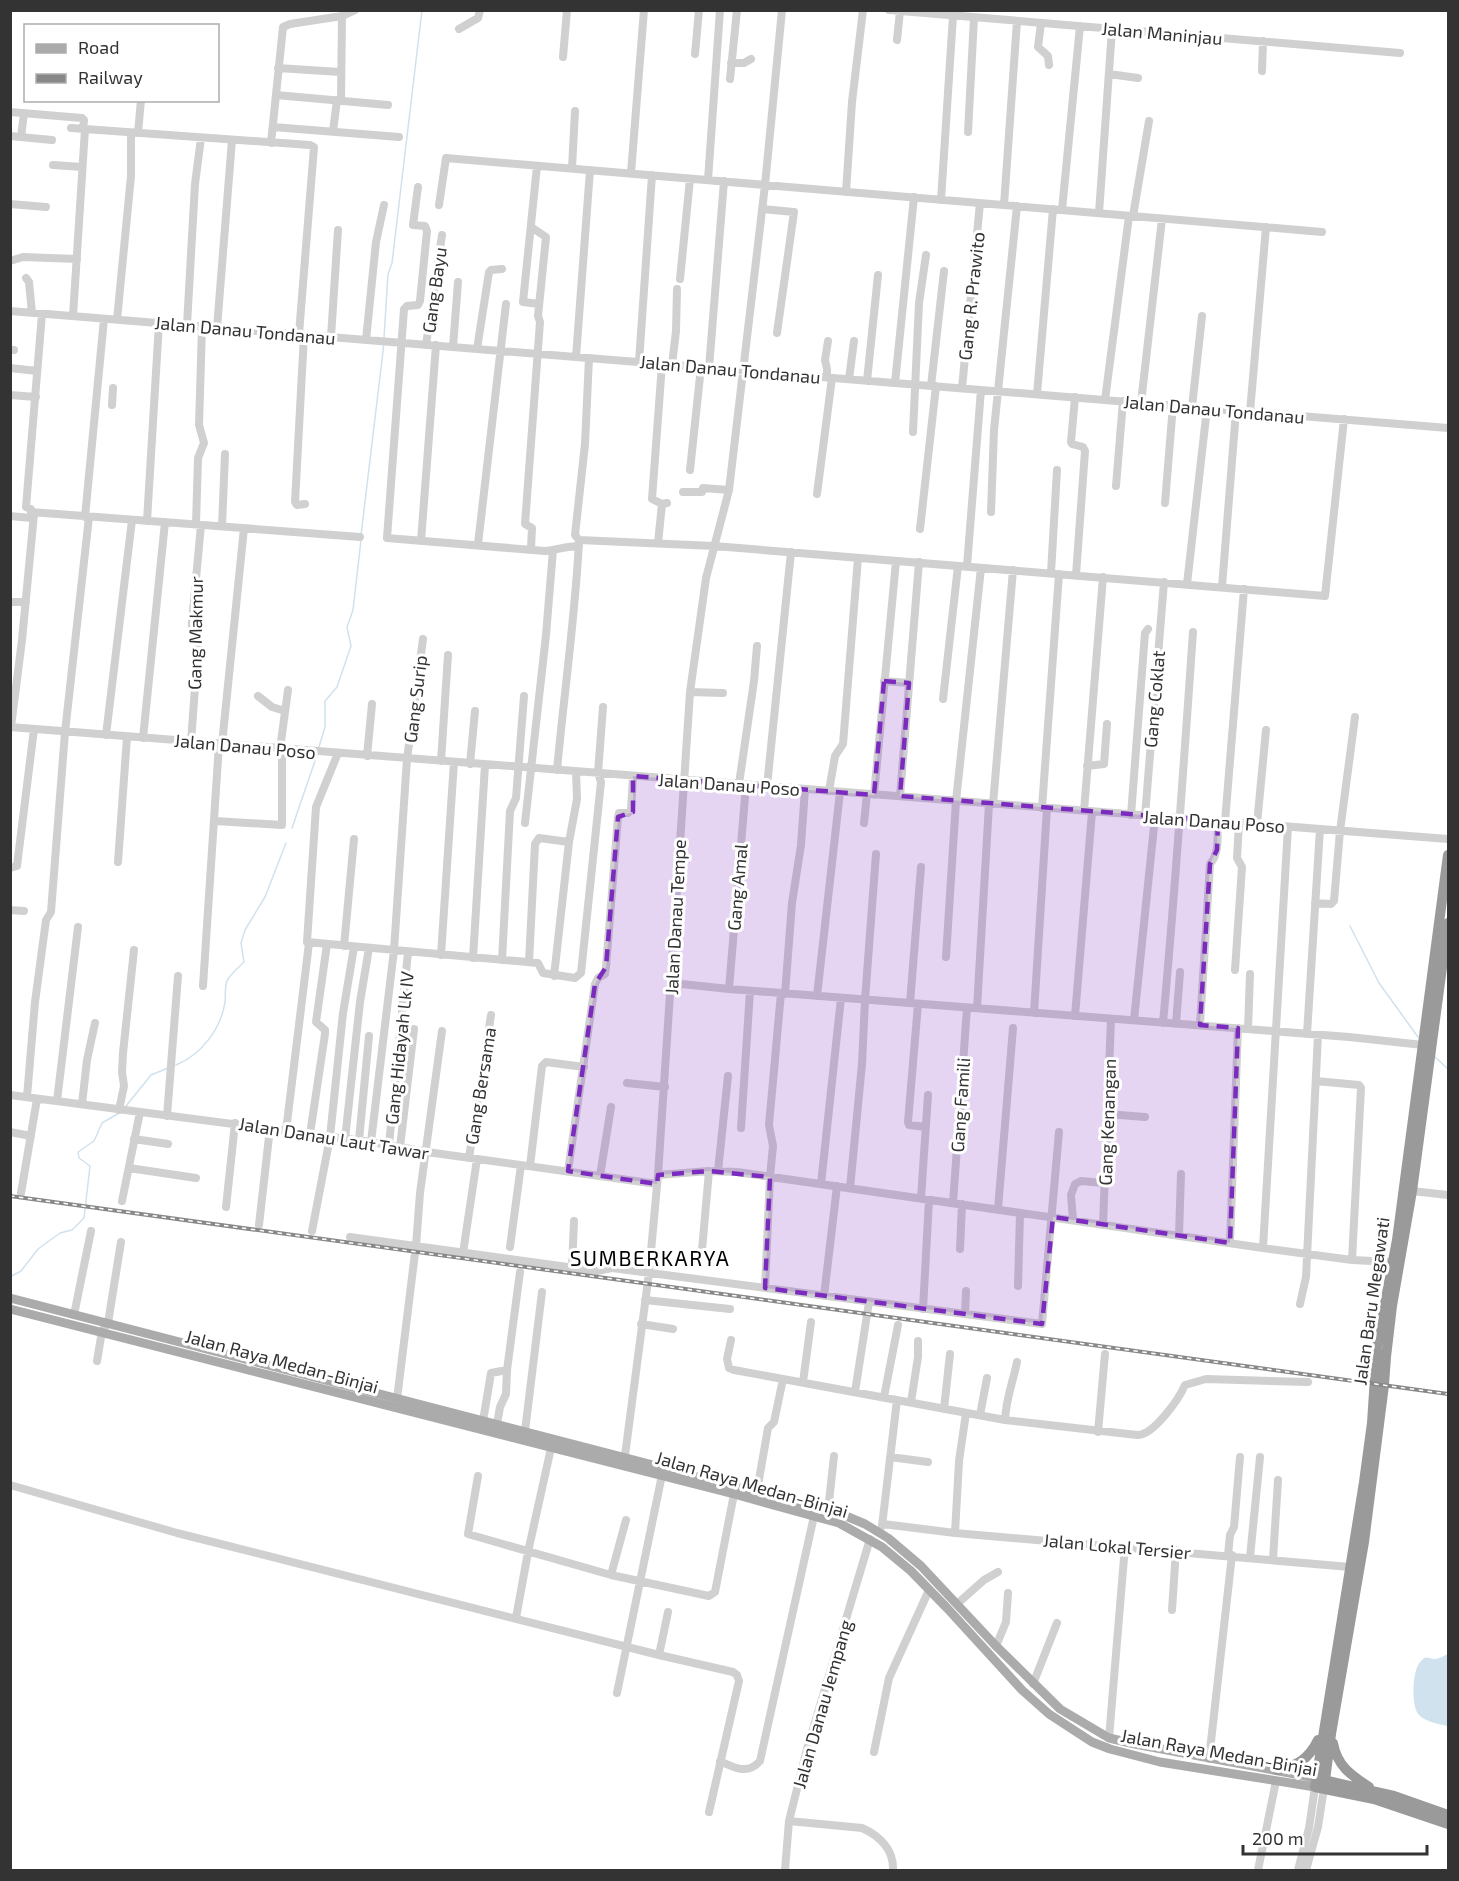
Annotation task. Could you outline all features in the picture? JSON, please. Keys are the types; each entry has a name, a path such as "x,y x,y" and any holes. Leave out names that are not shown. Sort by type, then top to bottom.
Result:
{"highway":[{"name":"Jalan Baru Megawati","path":"1437,982 1449,855"},
{"name":"Jalan Baru Megawati","path":"1354,1563 1372,1423 1377,1346 1397,1240 1426,1044 1449,923"},
{"name":"Jalan Baru Megawati","path":"1320,1783 1354,1563 1382,1404 1392,1306 1412,1191 1426,1044"},
{"path":"1276,1775 1307,1757 1327,1732"},
{"path":"1327,1732 1343,1767 1350,1775 1377,1792"},
{"name":"Jalan Raya Medan-Binjai","path":"1320,1783 1377,1792 1418,1803 1449,1815"},
{"name":"Jalan Raya Medan-Binjai","path":"1320,1783 1449,1824"}],"main road":[{"name":"Jalan Raya Medan-Binjai","path":"10,1298 74,1315 105,1327 551,1448 625,1461 758,1491 881,1528 888,1538 921,1566 996,1646 1060,1709 1109,1738 1320,1783"},
{"name":"Jalan Raya Medan-Binjai","path":"10,1308 105,1327 525,1431 625,1461 662,1475 839,1523 870,1539 911,1571 1022,1690 1049,1714 1092,1742 1160,1762 1276,1775"}],"street":[{"path":"272,143 282,32 285,26 342,16 355,10"},
{"path":"459,29 478,18 480,10"},
{"path":"563,57 567,10"},
{"path":"631,173 644,10"},
{"path":"695,54 699,10"},
{"path":"708,180 720,10"},
{"path":"730,79 737,10"},
{"name":"Jalan Danau Tempe","path":"625,1461 649,1273 658,1175 690,692 706,578 729,490 765,185 782,10"},
{"path":"846,192 852,102 863,10"},
{"name":"Jalan Maninjau","path":"889,10 1400,54"},
{"path":"897,40 900,11"},
{"path":"333,131 339,100 342,16"},
{"path":"941,200 953,16"},
{"path":"968,132 974,18"},
{"path":"1004,205 1017,21"},
{"path":"1041,23 1038,47 1048,56 1049,65"},
{"path":"1036,394 1080,26"},
{"path":"1099,213 1112,29"},
{"path":"1262,70 1263,41"},
{"path":"731,63 744,63 750,59"},
{"path":"278,68 340,72"},
{"path":"1109,74 1138,78"},
{"path":"276,95 388,105"},
{"path":"117,320 135,133 141,102"},
{"path":"572,168 575,111"},
{"path":"10,112 84,120 73,316"},
{"path":"21,137 24,113"},
{"path":"1105,400 1131,216 1149,121"},
{"path":"273,127 399,138"},
{"path":"71,128 310,145 315,149 302,335 295,502 297,505 305,504"},
{"path":"10,136 52,140"},
{"path":"186,325 195,184 201,138"},
{"path":"217,328 232,140"},
{"path":"439,205 446,158 1322,232"},
{"path":"53,165 82,166"},
{"path":"537,166 523,302 539,304"},
{"path":"576,357 590,170"},
{"path":"639,362 652,175"},
{"path":"680,279 690,178"},
{"path":"690,470 705,367 724,181"},
{"path":"418,187 412,225 425,226 427,231 420,301 418,305 407,306 404,309 387,536 389,539 554,550 579,543 714,546 1325,596 1344,419"},
{"path":"895,383 914,198"},
{"name":"Gang R. Prawito","path":"962,388 980,203"},
{"path":"10,204 46,207"},
{"path":"366,340 376,242 384,206"},
{"path":"991,512 994,430 1017,206"},
{"path":"762,209 794,212 777,333"},
{"path":"1141,403 1162,219"},
{"path":"531,227 546,237 539,304 525,524 532,528 531,548"},
{"path":"1250,412 1266,227"},
{"path":"331,337 338,230"},
{"name":"Gang Bayu","path":"426,345 442,235"},
{"path":"913,432 919,303 926,255"},
{"path":"10,261 23,257 77,259"},
{"path":"477,349 489,272 502,269"},
{"path":"920,529 944,271"},
{"path":"867,381 878,275"},
{"path":"26,278 29,280 32,313"},
{"path":"453,347 458,282"},
{"path":"672,365 677,289"},
{"path":"478,544 506,304"},
{"name":"Jalan Danau Tondanau","path":"10,311 1449,428"},
{"path":"42,314 26,507 33,512 360,537"},
{"path":"1192,407 1202,316"},
{"path":"27,1097 35,1002 46,920 51,912 65,732 104,319"},
{"path":"147,520 159,323"},
{"name":"Gang Makmur","path":"191,742 199,633 192,626 192,622 198,525 198,458 204,443 199,424 202,327"},
{"path":"817,494 830,377 825,360 828,341"},
{"path":"849,379 854,341"},
{"path":"421,541 436,345"},
{"path":"557,770 576,592 579,543 575,535 585,444 589,358"},
{"path":"658,543 665,503 652,499 662,364"},
{"path":"10,368 37,371"},
{"path":"96,399 112,402 113,388"},
{"path":"967,566 981,390"},
{"path":"10,395 36,397"},
{"path":"1075,398 1071,442 1083,447 1085,451 1077,575"},
{"path":"1116,486 1123,401"},
{"path":"1165,504 1173,405"},
{"path":"1187,584 1207,408"},
{"path":"1222,587 1236,411"},
{"path":"222,526 225,454"},
{"path":"1034,1013 1055,574 1057,470"},
{"path":"683,492 702,492 703,488 729,490"},
{"path":"10,516 31,518 33,512"},
{"path":"11,727 26,602 33,512"},
{"path":"106,735 132,520"},
{"path":"143,738 165,522"},
{"path":"203,986 221,744 244,528"},
{"path":"525,823 554,550"},
{"path":"767,786 792,552"},
{"path":"829,791 835,756 843,744 858,558"},
{"path":"864,823 870,794 884,681 896,561"},
{"path":"900,796 919,562"},
{"path":"943,699 958,566"},
{"path":"946,957 956,801 981,568"},
{"path":"977,1008 991,804 1013,570"},
{"path":"1075,1016 1088,811 1088,766 1103,578"},
{"name":"Gang Coklat","path":"1145,816 1164,582"},
{"path":"1200,1025 1210,864 1215,859 1221,822 1244,589"},
{"path":"10,602 26,602"},
{"path":"1131,815 1145,633 1148,629"},
{"path":"1163,1023 1178,865 1179,818 1193,632"},
{"name":"Gang Surip","path":"371,1142 394,950 407,759 423,639"},
{"name":"Gang Amal","path":"729,989 743,785 757,646"},
{"path":"441,761 448,654"},
{"path":"884,681 909,683"},
{"path":"215,821 282,825 281,749 288,690"},
{"path":"690,692 723,693"},
{"path":"258,696 272,707 285,711"},
{"path":"502,960 510,811 516,798 524,696"},
{"path":"367,756 372,704"},
{"path":"309,943 538,963 543,973 575,978 581,973 601,782 598,773 603,707"},
{"path":"470,764 475,711"},
{"path":"1315,903 1330,904 1334,901 1340,831 1355,717"},
{"path":"1088,766 1104,764 1107,724"},
{"name":"Jalan Danau Poso","path":"11,727 1449,839"},
{"path":"10,868 17,866 34,729"},
{"path":"1257,824 1266,730"},
{"path":"118,862 127,736"},
{"path":"286,1131 309,943 306,939 316,807 338,753"},
{"path":"441,955 454,762"},
{"path":"473,958 485,765"},
{"path":"554,976 569,842 577,799 576,772"},
{"path":"568,1171 595,984 604,974 606,967 618,817 619,813 628,813 631,810 633,776"},
{"path":"765,1288 770,1177 774,1142 769,1125 792,903 801,845 805,789"},
{"path":"817,996 840,792"},
{"path":"1134,1020 1155,816"},
{"path":"1235,970 1242,867 1237,858 1239,823"},
{"path":"1263,1248 1288,827"},
{"path":"1307,1034 1320,829"},
{"path":"529,962 535,844 540,838 569,842"},
{"path":"344,946 354,839"},
{"path":"850,1188 862,1064 876,854"},
{"path":"921,867 908,1122 909,1125 926,1127"},
{"path":"10,910 24,911"},
{"path":"57,1101 78,927"},
{"path":"310,1134 325,1034 325,1030 316,1022 327,944"},
{"path":"312,1231 330,1137 343,1013 354,947"},
{"path":"345,1139 359,1012 369,948"},
{"path":"120,1110 124,1086 123,1053 134,950"},
{"name":"Gang Hidayah Lk IV","path":"389,1144 408,952"},
{"path":"1176,1024 1180,972"},
{"path":"1248,1029 1250,974"},
{"path":"166,1116 178,976"},
{"path":"672,983 783,994 1426,1044"},
{"path":"741,1128 750,991"},
{"path":"821,1184 841,998"},
{"name":"Gang Famili","path":"960,1249 958,1204 967,1008"},
{"name":"Gang Bersama","path":"463,1253 491,1015"},
{"name":"Gang Kenangan","path":"1103,1225 1111,1018"},
{"path":"82,1104 87,1060 95,1023"},
{"path":"1230,1243 1238,1028"},
{"path":"400,1147 414,1029"},
{"path":"998,1209 1013,1029"},
{"path":"397,1399 420,1193 442,1031"},
{"path":"1300,1304 1306,1277 1318,1035"},
{"path":"359,1140 369,1036"},
{"path":"510,1247 542,1066 546,1062 584,1067"},
{"path":"718,1171 728,1076"},
{"path":"1317,1081 1359,1085 1361,1088 1352,1260"},
{"path":"627,1083 665,1087"},
{"name":"Jalan Danau Laut Tawar","path":"10,1095 389,1144 473,1159 657,1184"},
{"path":"923,1309 928,1095"},
{"path":"21,1193 37,1099"},
{"path":"600,1176 611,1107"},
{"path":"122,1201 134,1139 136,1111"},
{"path":"1107,1114 1145,1117"},
{"path":"226,1207 235,1123"},
{"path":"259,1225 270,1128"},
{"path":"10,1132 31,1136"},
{"path":"350,1237 415,1250 463,1253 597,1271 612,1268 1042,1324 1059,1132"},
{"path":"134,1139 168,1144"},
{"path":"129,1168 196,1178"},
{"path":"702,1250 709,1171"},
{"path":"658,1175 718,1171 770,1177 1263,1248 1392,1263"},
{"path":"1179,1235 1181,1174"},
{"path":"1073,1220 1071,1195 1075,1184 1080,1181 1104,1183"},
{"path":"824,1296 837,1186"},
{"path":"1412,1191 1449,1195"},
{"path":"1018,1286 1020,1213"},
{"path":"572,1267 574,1221"},
{"path":"74,1315 91,1231"},
{"path":"97,1361 121,1242"},
{"path":"497,1424 500,1407 506,1394 520,1272"},
{"path":"525,1431 542,1292"},
{"path":"964,1314 966,1292"},
{"path":"645,1300 730,1309"},
{"path":"855,1392 869,1302"},
{"path":"803,1382 811,1322"},
{"path":"641,1324 672,1329"},
{"path":"884,1397 898,1325"},
{"path":"731,1340 727,1359 729,1368 1005,1420 1143,1436 1163,1417 1182,1393 1185,1385 1199,1381 1308,1382"},
{"path":"911,1402 918,1357 918,1341"},
{"path":"944,1409 950,1354"},
{"path":"1098,1432 1105,1354"},
{"path":"1005,1420 1007,1396 1017,1362"},
{"path":"483,1421 491,1373 507,1370"},
{"path":"980,1415 987,1378"},
{"path":"758,1491 768,1428 774,1422 783,1379"},
{"path":"881,1528 897,1400"},
{"path":"955,1533 959,1461 966,1413"},
{"path":"516,1618 551,1448"},
{"path":"828,1511 834,1456"},
{"path":"890,1457 928,1462"},
{"path":"1209,1759 1230,1555 1230,1535 1234,1527 1240,1457"},
{"path":"1250,1557 1260,1457"},
{"path":"617,1693 662,1475"},
{"path":"478,1476 468,1534 611,1575 709,1596 713,1595 734,1494"},
{"path":"1273,1558 1278,1480"},
{"path":"10,1485 177,1533 732,1672 737,1675 739,1681 709,1812"},
{"path":"720,1761 742,1770 756,1767 760,1761 814,1516"},
{"path":"611,1575 626,1520"},
{"name":"Jalan Lokal Tersier","path":"881,1528 1354,1563"},
{"name":"Jalan Danau Jempang","path":"785,1870 789,1821 807,1749 870,1539"},
{"path":"1109,1738 1125,1546"},
{"path":"1172,1610 1176,1550"},
{"path":"957,1604 984,1580 998,1572"},
{"path":"874,1752 889,1677 929,1590"},
{"path":"996,1646 1006,1622 1008,1593"},
{"path":"659,1655 668,1612"},
{"path":"1033,1684 1057,1623"},
{"path":"1258,1870 1276,1775"},
{"path":"1298,1870 1320,1783"},
{"path":"1306,1870 1318,1827 1320,1783"},
{"path":"789,1821 861,1828 868,1831 889,1850 893,1870"}],"highlighted area":[{"path":"884,681 909,683 900,796 1218,821 1217,850 1210,864 1200,1025 1238,1028 1230,1243 1053,1217 1042,1324 765,1288 770,1177 709,1171 658,1175 657,1184 568,1171 595,984 606,967 618,817 633,812 633,776 874,795"}],"water":[{"path":"1448,1654 1448,1726 1424,1719 1418,1714 1414,1702 1414,1678 1422,1660 1427,1657 1437,1659"}],"waterway":[{"path":"384,338 388,274 392,263 422,10"},
{"path":"361,535 384,343"},
{"path":"319,747 325,727 325,701 337,687 351,646 347,627 353,610 361,540"},
{"path":"292,828 317,755"},
{"path":"176,1065 194,1055 208,1040 219,1022 225,1002 227,981 244,962 241,943 245,930 265,897 286,843"},
{"path":"1350,926 1379,983 1418,1037"},
{"path":"1435,1057 1448,1069"},
{"path":"126,1106 151,1075 168,1068"},
{"path":"10,1277 21,1271 38,1249 60,1233 72,1230 84,1218 90,1166 79,1158 78,1152 94,1141 102,1123 119,1113"}],"railway":[{"path":"10,1196 1448,1394"}],"district":[{"name":"SUMBERKARYA","path":"650,1257"}]}
